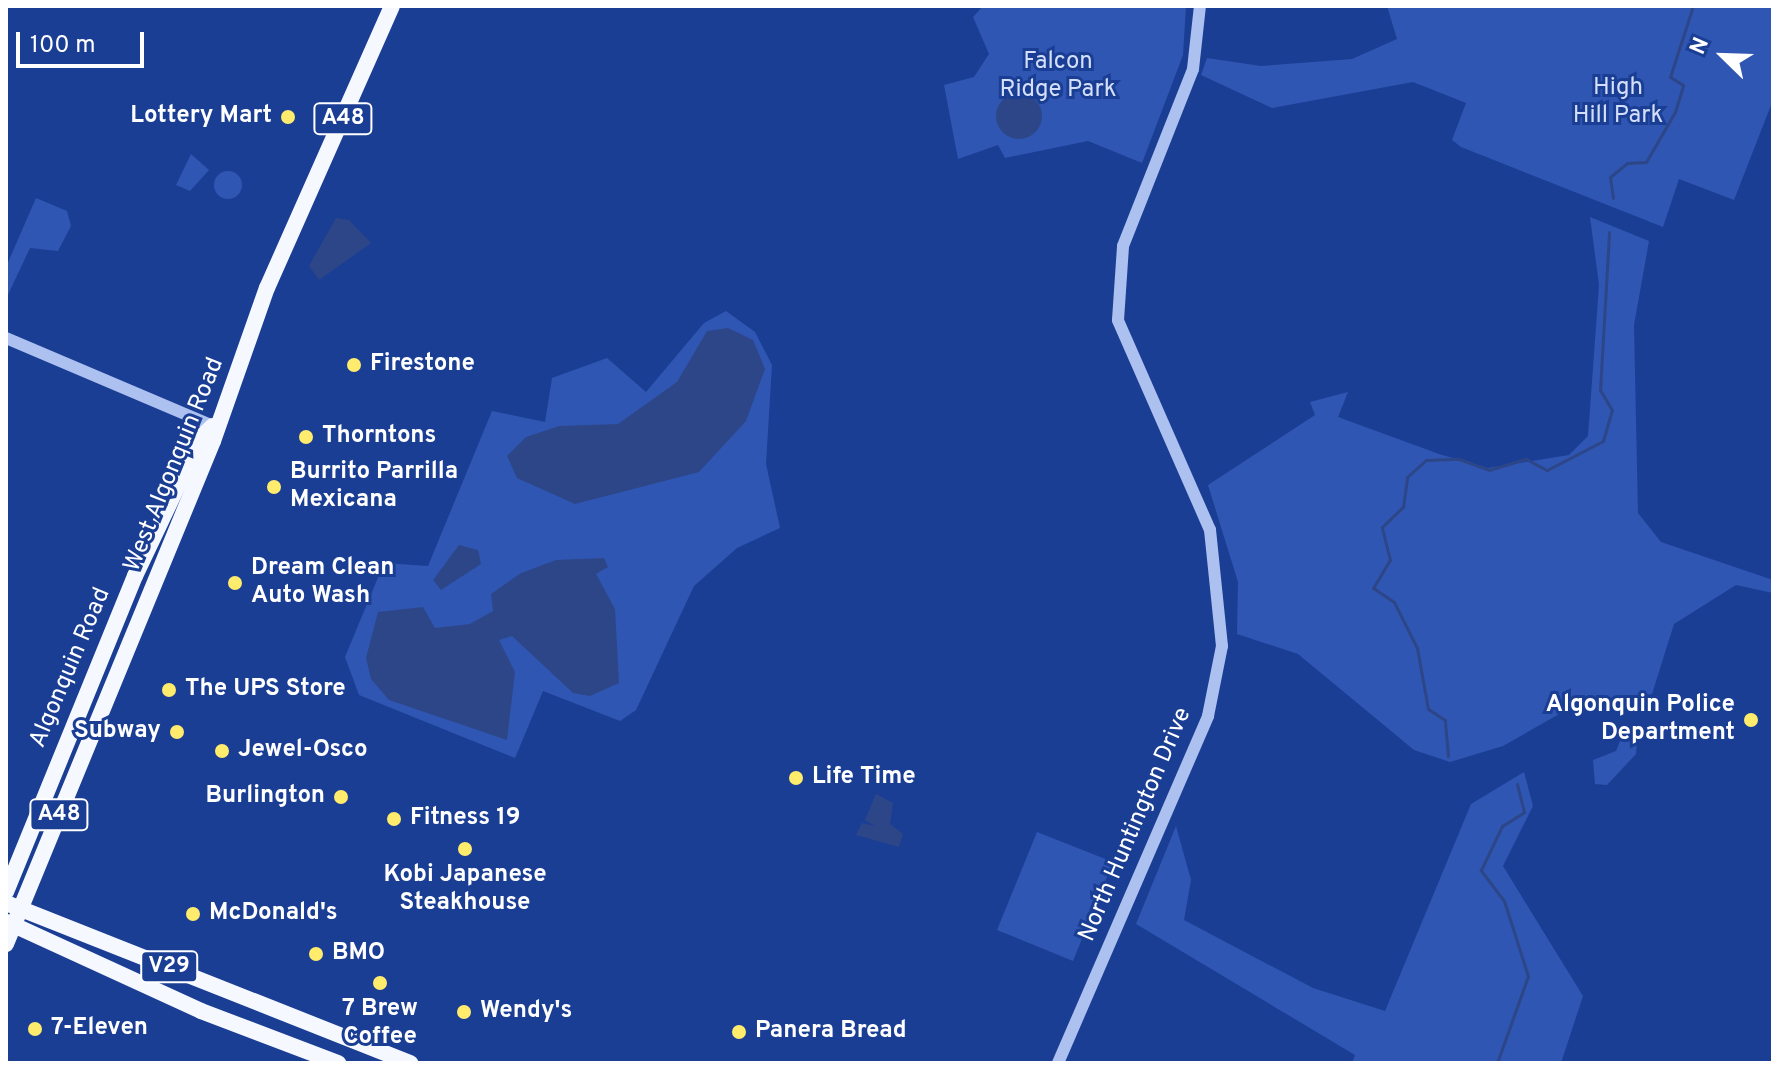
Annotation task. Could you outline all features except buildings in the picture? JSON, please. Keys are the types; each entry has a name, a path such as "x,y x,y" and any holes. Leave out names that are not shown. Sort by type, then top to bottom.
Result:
{"main road":[{"name":"West Algonquin Road","path":"6,944 12,915 97,721 213,426 392,6"},
{"name":"Algonquin Road","path":"6,892 123,604 201,437 213,426"},
{"path":"97,721 123,604"},
{"path":"62,806 85,726 78,711"},
{"name":"V29","path":"12,915 201,1011 338,1063"},
{"name":"V29","path":"12,915 410,1063"}],"street":[{"name":"North Huntington Drive","path":"1058,1063 1208,716 1222,646 1210,530 1118,320 1123,246 1193,69 1200,6"},
{"path":"6,338 213,426"}],"green space":[{"name":"Falcon Ridge Park","path":"983,6 1186,6 1183,55 1142,163 1088,141 1005,158 998,145 958,159 944,85 974,77 989,54 973,17"},
{"name":"High Hill Park","path":"1387,6 1773,6 1773,100 1734,200 1679,179 1663,227 1461,147 1452,140 1466,103 1413,82 1272,108 1201,75 1207,58 1261,66 1352,59 1397,39"},
{"path":"191,154 209,170 190,191 176,185"},
{"path":"228,171 238,175 242,185 238,195 228,199 218,195 214,185 218,175"},
{"path":"36,198 67,211 71,226 58,251 30,248 6,299 6,267"},
{"path":"1590,217 1649,241 1634,325 1638,513 1661,542 1773,580 1773,593 1736,585 1674,624 1652,694 1575,705 1503,746 1450,762 1414,750 1298,654 1237,634 1238,582 1208,485 1315,415 1310,402 1348,392 1338,417 1439,454 1488,468 1569,455 1588,436 1599,285"},
{"path":"726,311 755,332 772,365 766,464 780,528 737,548 694,586 636,710 620,721 543,691 515,758 359,695 345,657 384,563 428,566 492,411 545,422 552,378 607,358 646,392 704,323"},
{"path":"1620,741 1637,742 1636,754 1607,785 1595,784 1593,760 1616,751"},
{"path":"1524,772 1533,806 1503,866 1583,996 1561,1063 1352,1063 1355,1055 1136,924 1176,826 1191,880 1184,920 1313,988 1385,1011 1471,804"},
{"path":"1037,832 1113,862 1073,961 997,930"}],"shaded area":[{"path":"1019,93 1035,100 1042,116 1035,132 1019,139 1003,132 996,116 1003,100"},
{"path":"336,218 349,220 371,243 319,280 309,266"},
{"path":"728,328 753,340 765,369 746,421 699,472 575,504 517,478 507,456 526,437 559,426 618,424 677,382 707,331"},
{"path":"459,545 478,550 481,564 441,590 433,580"},
{"path":"604,558 608,567 596,574 615,609 619,683 590,696 573,693 512,636 499,640 515,672 507,740 389,700 371,679 366,658 378,612 423,607 435,628 470,624 493,611 491,594 521,573 556,560"},
{"path":"876,794 893,803 890,824 903,834 899,847 856,835 862,823 875,826 865,820"}],"waterway":[{"path":"1613,198 1610,177 1627,163 1646,162 1675,112 1683,85 1670,77 1693,6"},
{"path":"1448,756 1445,720 1428,709 1417,648 1394,602 1373,588 1390,560 1382,527 1403,507 1407,477 1426,460 1459,459 1489,470 1526,459 1547,470 1603,441 1612,410 1600,390 1609,232"},
{"path":"1497,1063 1528,976 1504,901 1481,870 1502,826 1524,812 1517,784"}],"place":[{"name":"Lottery Mart","path":"288,117"},
{"name":"Firestone","path":"354,365"},
{"name":"Thorntons","path":"306,437"},
{"name":"Burrito Parrilla Mexicana","path":"274,487"},
{"name":"Dream Clean Auto Wash","path":"235,583"},
{"name":"The UPS Store","path":"169,690"},
{"name":"Algonquin Police Department","path":"1751,720"},
{"name":"Subway","path":"177,732"},
{"name":"Jewel-Osco","path":"222,751"},
{"name":"Life Time","path":"796,778"},
{"name":"Burlington","path":"341,797"},
{"name":"Fitness 19","path":"394,819"},
{"name":"Kobi Japanese Steakhouse","path":"465,849"},
{"name":"McDonald's","path":"193,914"},
{"name":"BMO","path":"316,954"},
{"name":"7 Brew Coffee","path":"380,983"},
{"name":"Wendy's","path":"464,1012"},
{"name":"7-Eleven","path":"35,1029"},
{"name":"Panera Bread","path":"739,1032"}]}
